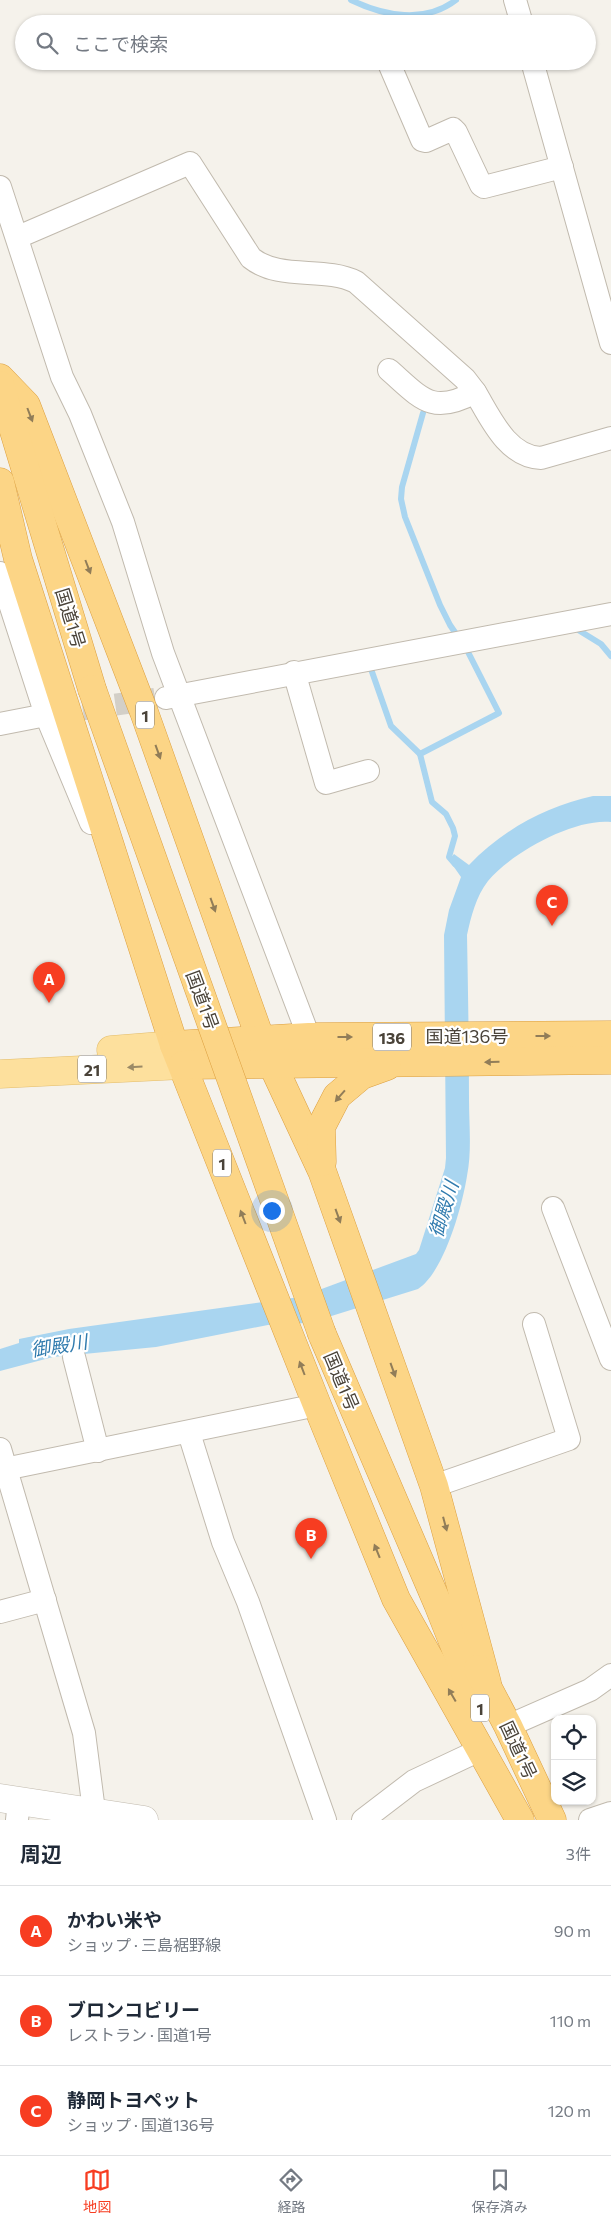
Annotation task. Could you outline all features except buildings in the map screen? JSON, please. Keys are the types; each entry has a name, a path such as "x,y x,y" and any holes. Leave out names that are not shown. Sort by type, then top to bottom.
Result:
{"highway":[{"name":"1","path":"0,378 26,405 144,712 265,1051 322,1170 434,1486 487,1683"},
{"name":"国道1号","path":"0,385 92,688 322,1334 438,1604 484,1718 519,1817"},
{"name":"1","path":"0,482 18,559 179,1055 396,1599 519,1817"},
{"name":"国道136号","path":"265,1051 309,1037 611,1035"},
{"name":"国道136号","path":"179,1055 265,1051 318,1062 395,1063 611,1060"},
{"name":"1","path":"322,1170 321,1126 337,1096 362,1075 395,1063"},
{"name":"国道1号","path":"438,1604 487,1683 552,1820"}],"main road":[{"name":"21","path":"0,1057 179,1055"},
{"name":"21","path":"0,1074 179,1055"}],"street":[{"path":"515,0 519,15"},
{"path":"392,70 422,140 426,141 453,130 456,132 481,185 484,187 562,167"},
{"path":"535,70 562,167 605,298 611,343"},
{"path":"18,237 190,163 242,247 256,262 263,266 294,272 341,275 356,282 465,378 506,441 529,458 541,458 611,438"},
{"path":"0,187 18,237 46,332 62,377 80,414 123,522 163,653 173,697 318,1062"},
{"path":"389,370 419,397 437,404 460,400 475,392"},
{"path":"0,573 46,715 144,948"},
{"path":"173,697 294,672 611,614"},
{"path":"294,672 326,783 368,771"},
{"path":"0,724 46,715"},
{"path":"553,1208 611,1359"},
{"path":"434,1486 569,1439 534,1324"},
{"path":"74,1357 98,1451"},
{"path":"94,1811 84,1733 2,1463 98,1451 317,1405"},
{"path":"189,1433 220,1534 248,1602 325,1820"},
{"path":"0,1612 45,1600"},
{"path":"508,1726 590,1690 611,1675"},
{"path":"363,1820 414,1782 482,1749"},
{"path":"12,1806 94,1811 144,1820"},
{"path":"590,1820 611,1813"}],"water":[{"name":"御殿川","path":"593,796 611,796 611,822 596,822 579,826 527,849 498,870 480,893 474,907 467,935 469,1167 461,1204 450,1238 436,1269 427,1281 418,1289 309,1323 273,1324 156,1347 53,1357 0,1371 0,1349 19,1343 19,1339 69,1329 300,1297 416,1254 419,1250 445,1168 446,1158 444,935 449,910 461,877 449,860 454,854 469,865 496,841 526,821 559,806"}],"waterway":[{"path":"351,0 377,10 404,15 418,15 431,12 444,8 456,0"},
{"path":"423,413 402,487 401,499 405,517 440,605 450,625 467,650 499,713 420,754 432,802 446,814 453,828 455,836 449,857 455,864"},
{"path":"575,628 601,644 611,656"},
{"path":"371,669 391,726 420,754"}],"tunnel":[{"path":"50,714 155,699"}],"place":[{"name":"静岡トヨペット","path":"552,926"},
{"name":"かわい米や","path":"49,1003"},
{"name":"ブロンコビリー","path":"311,1559"}]}
